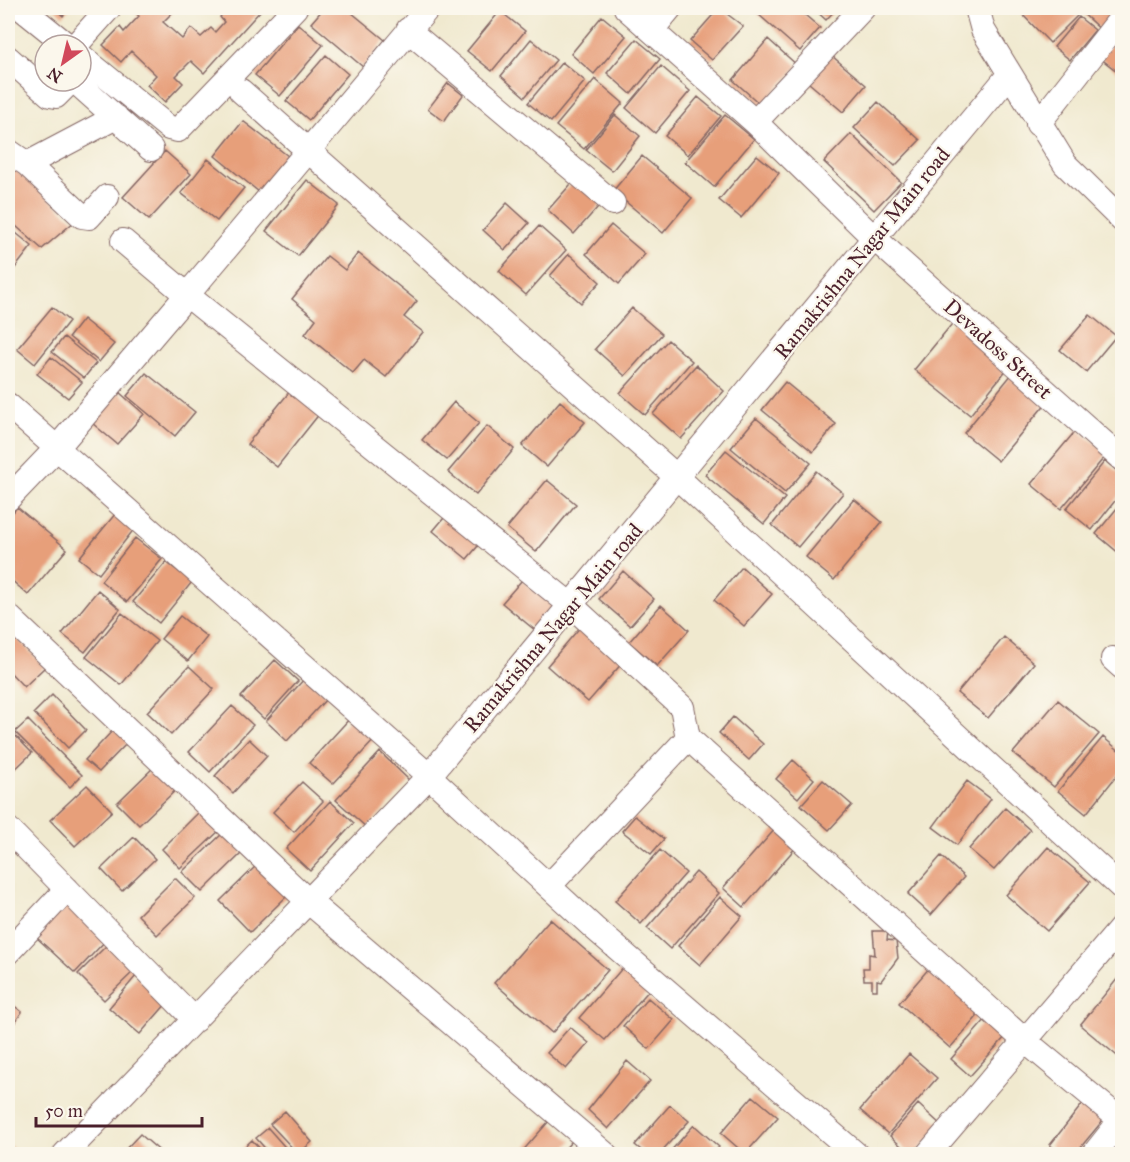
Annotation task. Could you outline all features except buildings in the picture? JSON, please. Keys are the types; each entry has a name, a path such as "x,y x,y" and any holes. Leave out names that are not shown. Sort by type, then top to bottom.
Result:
{"street":[{"path":"21,8 52,33"},
{"path":"87,33 109,8"},
{"path":"93,66 169,128 178,130 295,8"},
{"path":"8,499 56,449 428,8"},
{"name":"Devadoss Street","path":"626,8 755,122 874,238 1122,459"},
{"path":"652,30 670,8"},
{"path":"755,122 864,8"},
{"path":"977,8 982,30 1038,124 1065,164 1120,212"},
{"path":"1038,124 1122,17"},
{"path":"408,30 614,203"},
{"path":"8,58 33,75"},
{"name":"Ramakrishna Nagar Main road","path":"65,1155 429,776 678,478 1009,75"},
{"path":"241,91 678,478 1122,888"},
{"path":"88,93 151,149"},
{"path":"107,197 89,217 82,216 17,158 116,117"},
{"path":"123,241 572,606 682,707 688,738 1024,1040 1122,1120 1094,1155"},
{"path":"8,405 429,776 549,886 856,1155"},
{"path":"8,616 308,901 605,1155"},
{"path":"549,886 688,738"},
{"path":"8,828 195,1020"},
{"path":"8,952 67,889"},
{"path":"928,1155 1122,927"}]}
